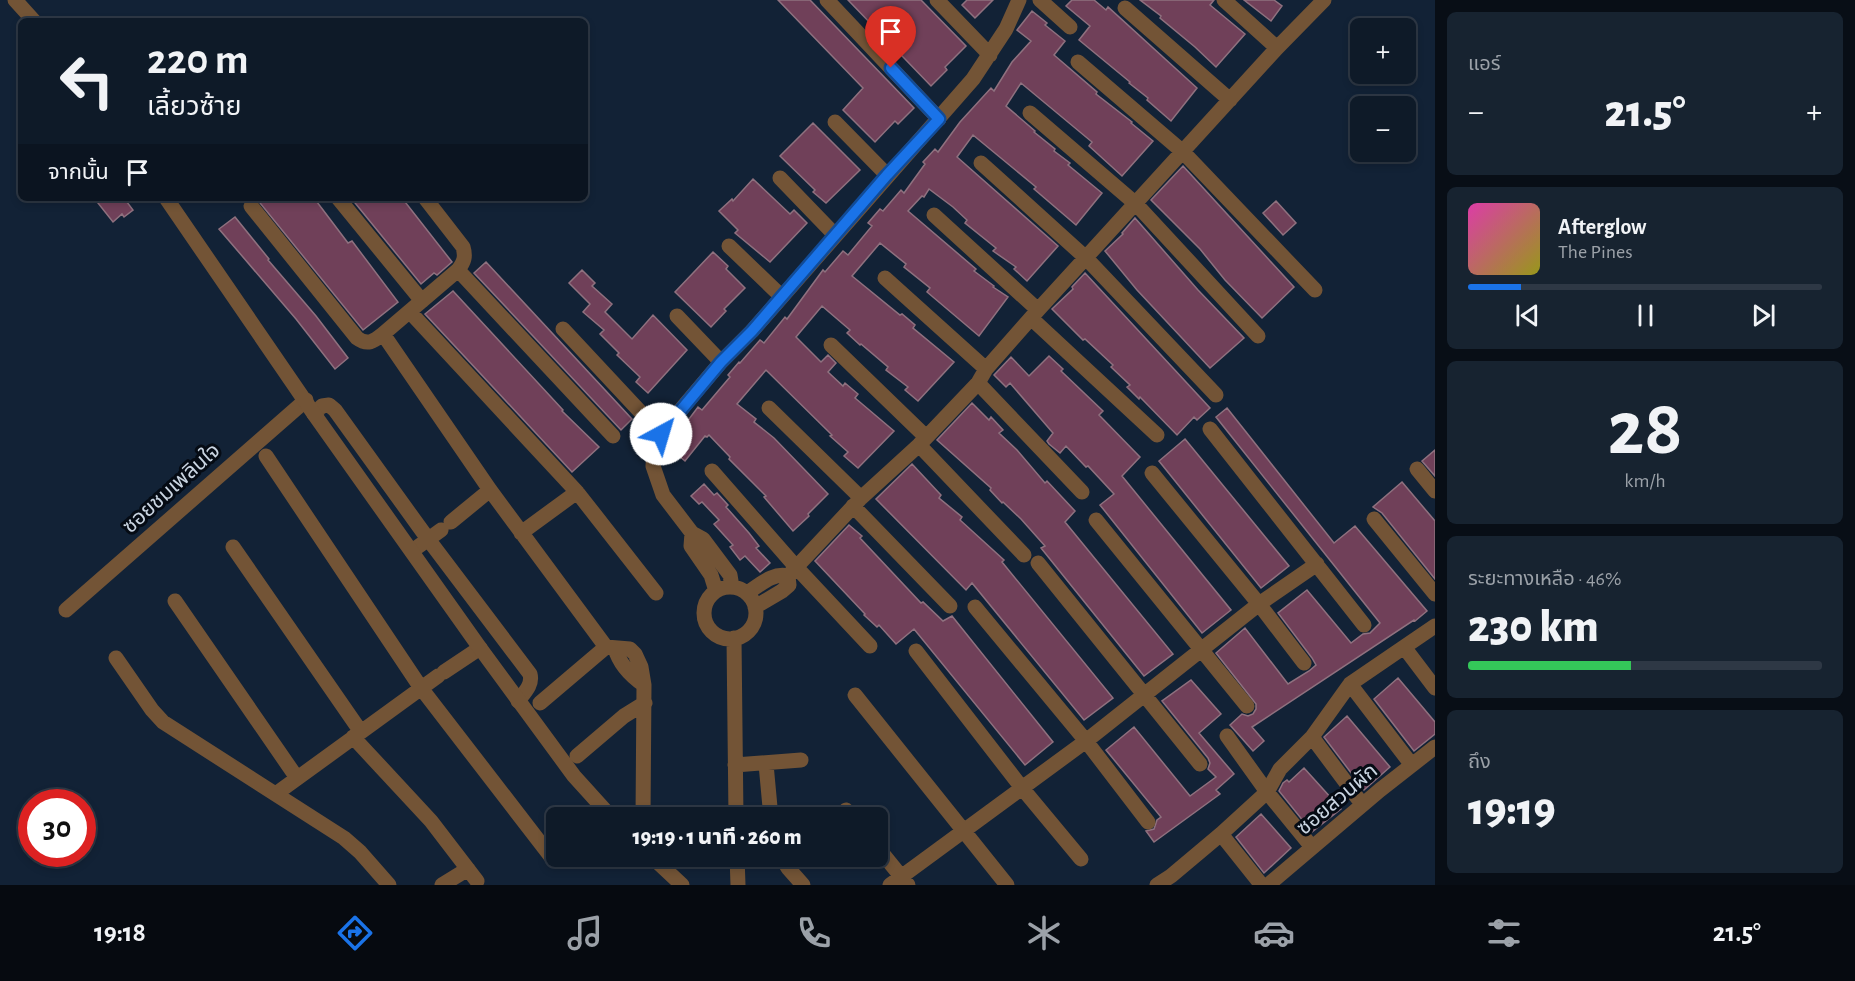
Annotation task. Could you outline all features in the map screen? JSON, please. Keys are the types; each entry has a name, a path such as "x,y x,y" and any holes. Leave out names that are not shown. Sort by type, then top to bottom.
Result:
{"street":[{"path":"15,0 31,18"},
{"path":"827,0 939,119"},
{"path":"937,0 990,55"},
{"path":"732,587 730,575 703,539 692,533 663,495 656,480 653,466 654,449 661,434 721,362 752,331 780,296 939,119 990,55 1006,29 1019,0"},
{"path":"1040,0 1070,27"},
{"path":"1224,0 1277,48"},
{"path":"755,608 789,585 792,572 857,502 922,441 1277,48 1324,0"},
{"path":"1125,8 1230,100"},
{"path":"1078,62 1183,152 1315,290"},
{"path":"1030,113 1136,204 1258,336"},
{"path":"836,122 887,175"},
{"path":"981,163 1086,258 1216,395"},
{"path":"780,177 835,235"},
{"path":"168,201 412,552 474,651 518,701 574,776 602,807"},
{"path":"340,201 422,302"},
{"path":"251,206 357,338 366,343 383,334 410,312 463,263 466,254 463,247 426,201"},
{"path":"934,215 1157,435"},
{"path":"729,246 780,296"},
{"path":"458,270 613,436"},
{"path":"885,278 982,376 1082,492"},
{"path":"410,312 577,492 656,593"},
{"path":"677,316 721,362"},
{"path":"563,329 661,434"},
{"path":"383,334 490,490 610,647"},
{"path":"831,345 922,441 1024,555"},
{"name":"ซอยชมเพลินใจ","path":"66,610 306,400"},
{"path":"314,414 322,406 329,405 335,410 440,530 530,674 529,685 518,701"},
{"path":"769,408 950,606"},
{"path":"1210,429 1364,625"},
{"path":"266,456 421,688 546,850"},
{"path":"1417,469 1435,491"},
{"path":"712,471 792,572 870,646"},
{"path":"1152,473 1304,663"},
{"path":"412,552 490,490"},
{"path":"522,533 577,492"},
{"path":"1374,519 1435,594"},
{"path":"1096,520 1247,706"},
{"path":"692,533 691,546 711,575 716,591"},
{"path":"233,547 357,735 431,821 477,881"},
{"path":"1038,563 1200,764"},
{"path":"888,863 900,882 963,831 1086,741 1259,604 1317,564"},
{"path":"747,593 771,577 792,572"},
{"path":"732,587 747,593 755,608 756,616 749,630 734,638 717,635 706,622 704,613 705,604 716,591 732,587"},
{"path":"175,601 297,778"},
{"path":"975,607 1086,741 1148,822"},
{"path":"1157,885 1175,880 1267,792 1280,769 1312,737 1350,684 1435,626"},
{"path":"734,638 736,807"},
{"path":"540,703 610,647 624,647 635,654 641,667 644,684 643,807"},
{"path":"1404,647 1435,688"},
{"path":"277,793 474,651"},
{"path":"916,651 1022,788 1081,859"},
{"path":"116,658 163,722 344,838 360,852 389,885"},
{"path":"1350,684 1408,760"},
{"path":"855,695 1007,885"},
{"path":"577,756 624,716 645,703"},
{"path":"1227,736 1267,792 1307,841"},
{"path":"1312,737 1359,800"},
{"name":"ซอยสวนผัก","path":"1264,884 1435,747"},
{"path":"735,765 801,760"},
{"path":"766,764 770,807"},
{"path":"1221,834 1264,884"},
{"path":"663,867 682,885"},
{"path":"737,867 738,885"},
{"path":"787,867 801,884"},
{"path":"442,885 468,868"}],"building":[{"path":"778,0 810,0 914,108 898,124 895,121 875,142 843,110 863,88"},
{"path":"848,0 921,0 966,46 945,67 947,70 931,86"},
{"path":"967,0 993,0 975,18 962,5"},
{"path":"1072,0 1094,0 1106,10 1108,7 1197,88 1171,121 1130,82 1079,40 1090,26 1066,6"},
{"path":"1140,0 1214,0 1210,5 1245,34 1216,67 1160,18 1161,16"},
{"path":"1244,0 1274,0 1282,6 1271,21"},
{"path":"1032,11 1065,41 1054,55 1097,92 1096,94 1153,141 1122,176 1089,146 1092,142 1021,83 1006,106 1070,163 1068,165 1102,193 1076,225 1034,189 1036,187 973,135 957,157 1058,246 1027,281 1014,269 1016,267 993,251 996,248 965,223 967,220 929,189 924,197 922,196 908,211 976,269 974,271 1008,297 979,336 927,292 930,288 880,243 852,276 900,315 902,314 915,325 913,328 954,362 918,401 905,390 908,387 886,370 888,367 847,333 850,330 822,306 796,337 821,362 828,355 836,363 828,372 843,386 845,383 858,394 855,398 894,431 858,468 844,456 848,452 766,370 737,404 756,419 754,422 774,438 828,494 793,531 764,497 766,496 709,435 705,436 685,461 668,447 698,407 702,410 730,377 728,375 739,362 760,340 764,343 785,317 787,319 823,270 825,272 843,251 848,255 872,226 868,223 880,209 883,211 901,190 904,193 925,164 923,162 935,149 938,152 960,122 991,88 994,91 1012,62 1031,41 1017,30"},
{"path":"813,123 860,170 826,203 780,156"},
{"path":"1183,166 1294,287 1262,318 1225,280 1200,249 1151,200"},
{"path":"753,179 790,214 794,210 807,223 770,262 735,233 738,230 719,211 732,199 733,201"},
{"path":"96,201 126,201 133,210 124,217 122,214 113,222"},
{"path":"258,201 316,201 348,243 352,241 398,302 363,330"},
{"path":"353,201 404,201 452,262 437,275 434,273 421,284"},
{"path":"1276,201 1296,223 1283,235 1263,213"},
{"path":"235,217 348,358 335,369 296,319 219,229"},
{"path":"1135,218 1244,338 1210,368 1137,290 1105,251 1123,234"},
{"path":"713,252 728,266 726,269 745,288 724,309 726,311 711,327 675,292"},
{"path":"486,262 632,419 621,430 474,273"},
{"path":"582,270 595,283 592,286 612,304 605,312 632,339 653,315 687,350 648,393 636,382 640,377 617,355 619,353 600,334 604,330 583,312 590,304 569,283"},
{"path":"1085,273 1210,408 1197,420 1194,417 1177,435 1127,387 1130,385 1111,367 1113,365 1085,339 1083,340 1052,309 1073,289 1072,287"},
{"path":"453,291 562,411 599,447 572,472 425,314"},
{"path":"1049,356 1063,369 1061,371 1103,411 1099,415 1140,457 1122,476 1231,610 1202,633 1100,505 1114,494 1066,446 1060,453 1049,444 1047,441 1053,433 1010,383 1006,387 994,375 1011,357 1029,376"},
{"path":"972,403 989,420 991,417 1003,430 999,433 1045,483 1047,481 1075,511 1065,522 1173,654 1144,676 1041,548 1045,546 1021,519 1002,503 990,490 991,488 937,440"},
{"path":"1227,408 1334,543 1355,526 1427,611 1252,727 1264,741 1253,751 1230,725 1242,714 1248,716 1253,714 1256,704 1216,653 1245,628 1288,684 1309,671 1316,665 1278,613 1307,590 1351,643 1363,634 1370,633 1380,623 1216,417"},
{"path":"1185,439 1289,566 1261,588 1159,461"},
{"path":"1435,450 1435,476 1422,461"},
{"path":"912,464 941,495 939,498 962,517 960,520 1004,560 1002,562 1113,698 1084,720 972,583 966,590 876,499"},
{"path":"1402,482 1435,521 1435,579 1382,513 1373,507"},
{"path":"704,484 728,505 726,507 749,533 759,546 756,548 770,563 760,572 745,556 740,560 730,547 733,545 714,524 719,520 702,502 699,504 691,496"},
{"path":"849,525 862,536 860,538 921,603 923,602 943,621 952,616 1053,742 1025,765 914,629 896,644 879,625 877,627 864,615 815,561"},
{"path":"1398,678 1435,722 1435,734 1414,751 1374,699"},
{"path":"1191,680 1221,714 1199,733 1234,774 1216,790 1220,794 1154,842 1146,831 1154,829 1157,820 1161,817 1106,750 1134,727 1190,796 1216,777 1208,769 1210,763 1208,758 1162,701"},
{"path":"1347,716 1390,767 1364,790 1324,737"},
{"path":"1304,768 1341,809 1312,832 1279,791 1283,783 1287,780 1289,782"},
{"path":"1261,814 1291,848 1264,873 1236,837"}],"route":[{"path":"661,434 721,362 752,331 780,296 939,119 891,68"}]}
